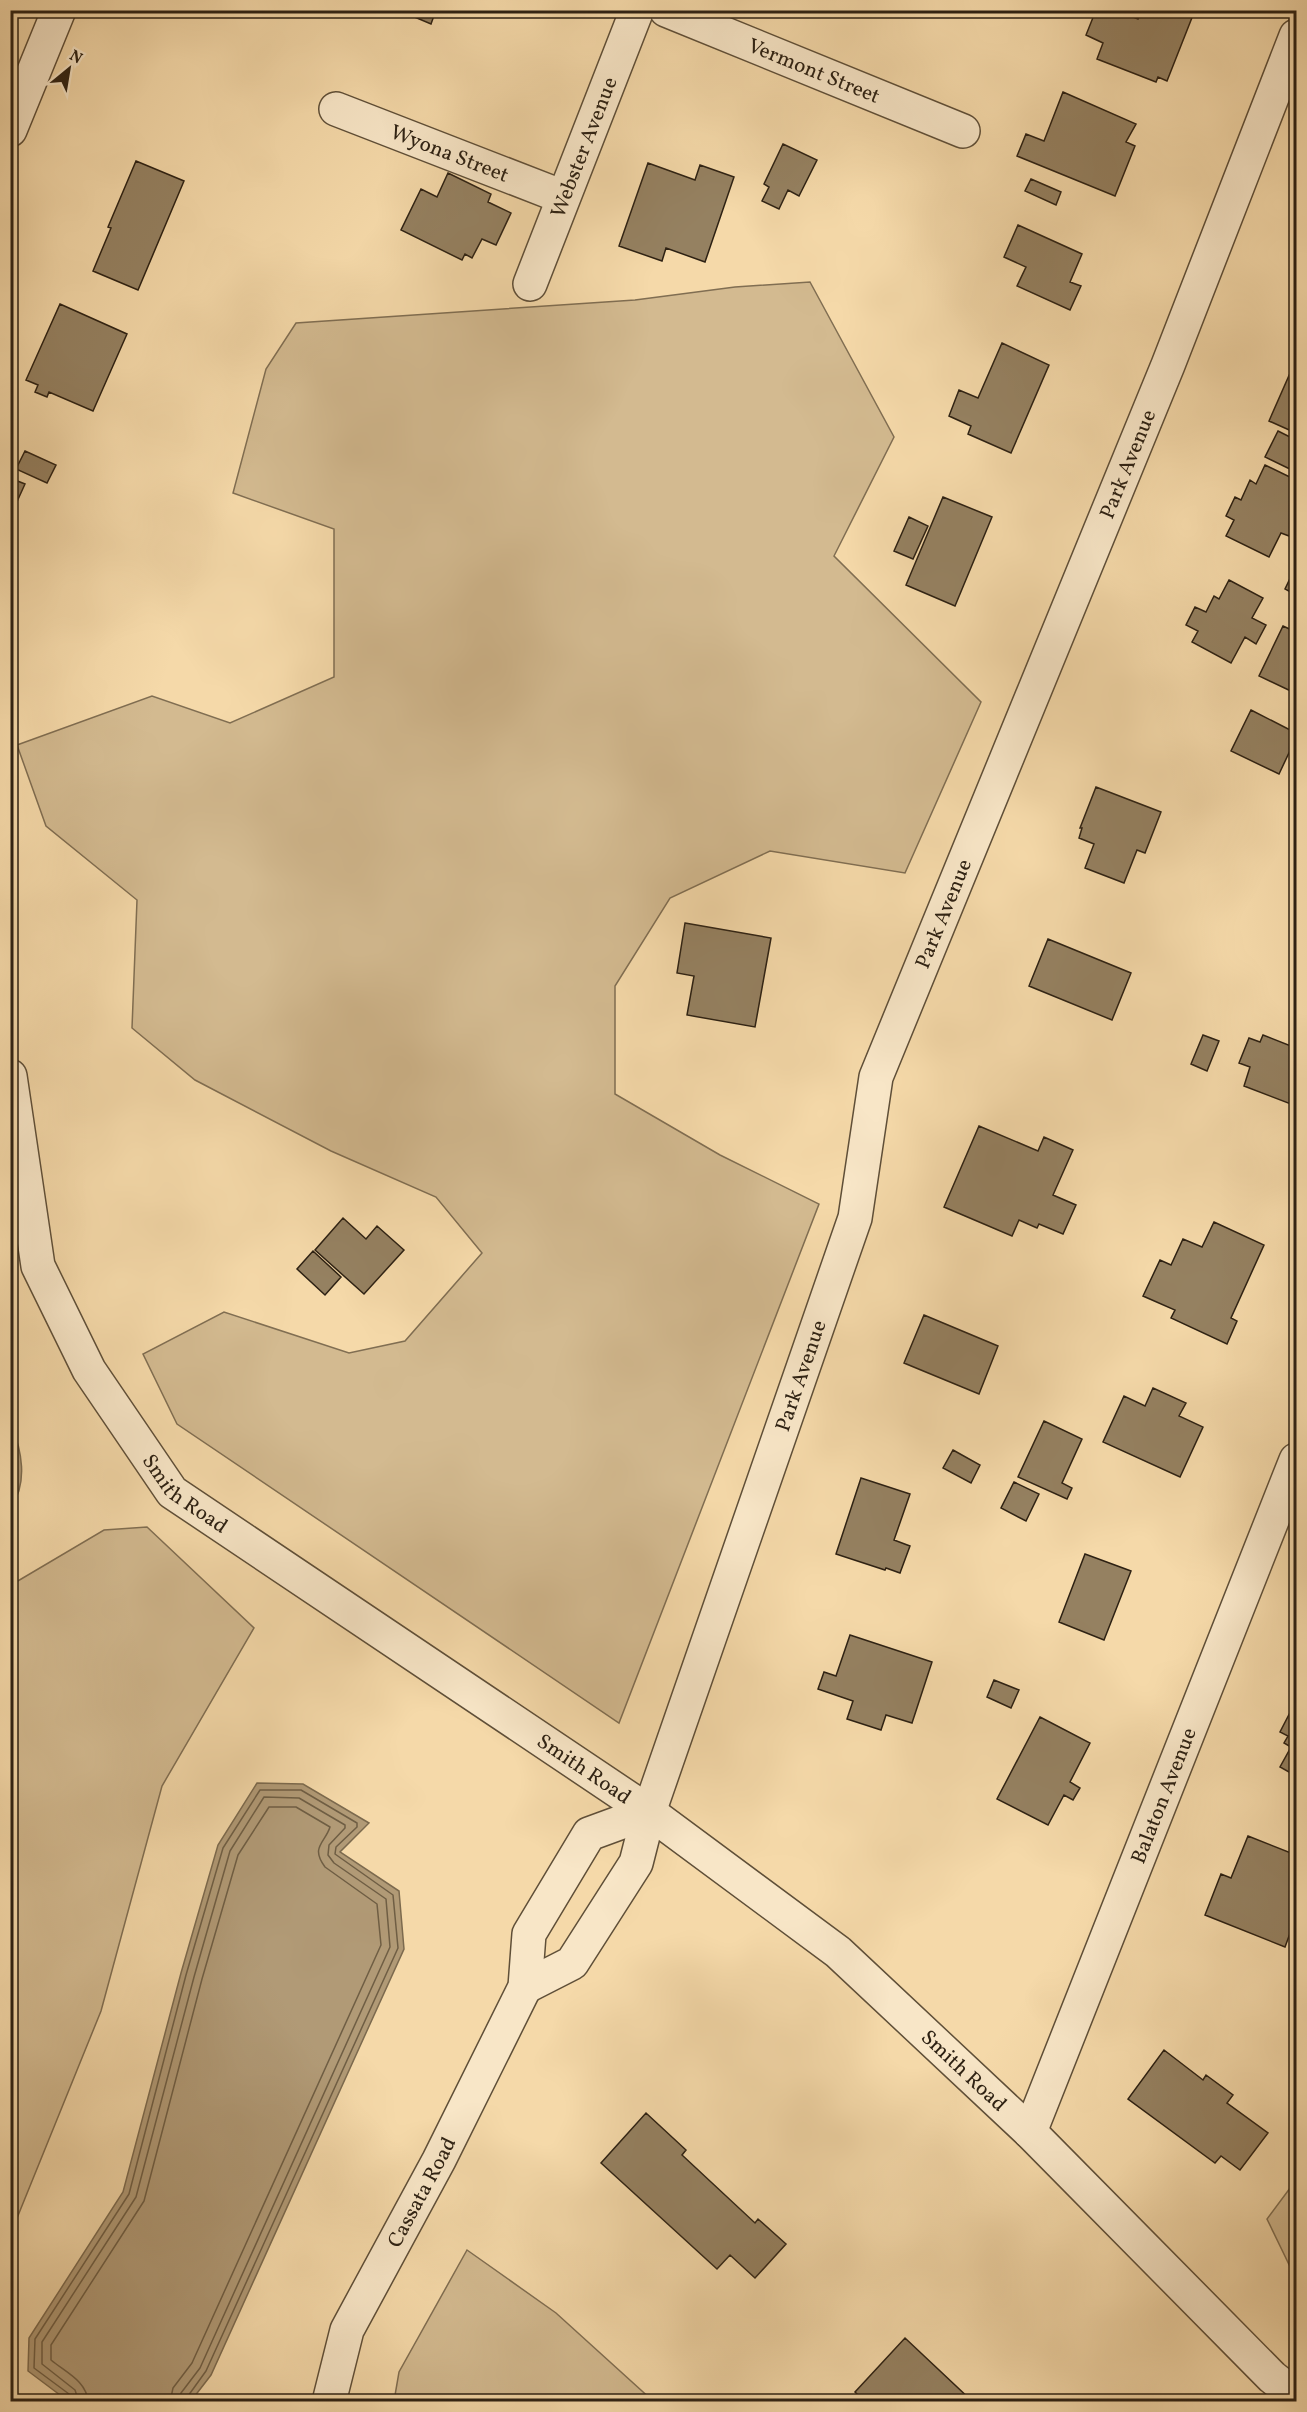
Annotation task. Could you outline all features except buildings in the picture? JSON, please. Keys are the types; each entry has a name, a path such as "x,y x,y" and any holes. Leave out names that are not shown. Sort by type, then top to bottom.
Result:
{"street":[{"path":"10,130 59,10"},
{"name":"Webster Avenue","path":"530,284 637,10"},
{"name":"Vermont Street","path":"666,10 963,131"},
{"name":"Park Avenue","path":"649,1812 855,1218 876,1077 1168,365 1296,36"},
{"name":"Wyona Street","path":"336,109 563,197"},
{"name":"Smith Road","path":"10,1076 38,1266 89,1370 172,1492 649,1812 838,1952 1030,2132 1272,2377 1296,2396"},
{"name":"Balaton Avenue","path":"1030,2132 1296,1460"},
{"path":"525,1987 572,1963 636,1863 649,1812"},
{"name":"Cassata Road","path":"329,2402 347,2330 439,2160 525,1987 529,1934 589,1834 649,1812"}],"shaded area":[{"path":"810,282 894,437 834,556 981,702 905,873 770,851 670,898 615,986 615,1094 720,1155 819,1204 619,1723 177,1424 143,1354 224,1312 349,1353 405,1341 482,1253 436,1197 331,1151 195,1080 132,1028 137,900 46,826 17,745 152,696 230,723 334,677 334,529 233,493 266,369 296,323 635,300 735,287"},
{"path":"147,1527 254,1628 162,1786 101,2011 15,2223 11,2226 11,1585 104,1530"},
{"path":"1296,2180 1296,2279 1267,2219"},
{"path":"467,2250 556,2313 653,2401 394,2401 399,2372"}],"water":[{"path":"11,1425 22,1466 20,1488 11,1507"},
{"path":"257,1783 303,1784 369,1823 340,1852 399,1891 404,1949 211,2375 191,2401 68,2401 28,2371 29,2338 123,2192 181,1973 218,1845"}]}
